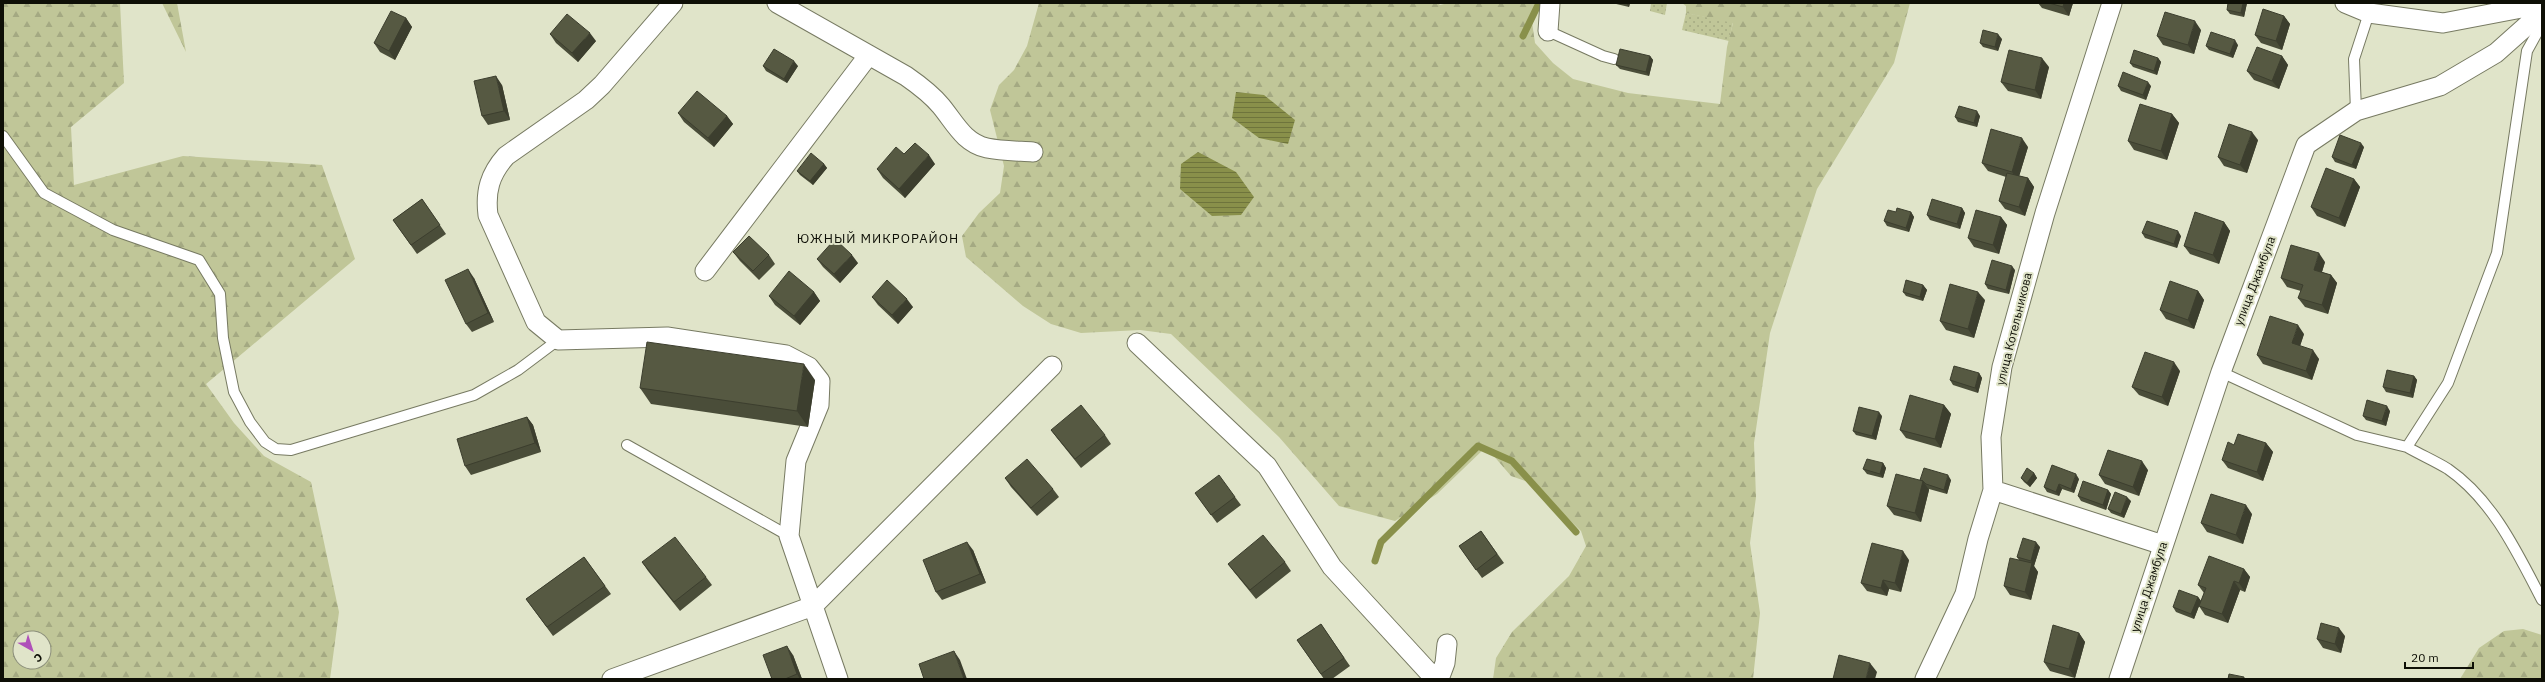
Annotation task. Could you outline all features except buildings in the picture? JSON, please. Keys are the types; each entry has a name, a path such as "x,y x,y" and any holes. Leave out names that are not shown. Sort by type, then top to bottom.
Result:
{"street":[{"path":"673,3 602,85 586,100 506,156 495,168 489,184 486,199 488,215 536,322 548,334 558,340 668,337 786,355 810,367 820,380 819,405 796,461 789,536 838,679"},
{"path":"777,3 868,56 906,76 926,90 942,108 954,126 969,140 987,148 1033,152"},
{"path":"1548,31 1550,3"},
{"name":"улица Котельникова","path":"1925,679 1965,594 1978,539 1993,490 1991,436 2002,367 2044,213 2112,3"},
{"path":"2345,3 2369,12 2443,23 2542,4"},
{"name":"улица Джамбула","path":"2120,679 2221,372 2306,145 2356,111 2440,86 2496,53 2542,12"},
{"path":"705,271 868,56"},
{"path":"1137,343 1267,466 1332,567 1435,679"},
{"path":"612,679 813,606 1052,366"},
{"path":"1993,490 2163,545"},
{"path":"1439,679 1445,663 1447,644"}],"lane":[{"path":"2356,111 2354,59 2369,12"},
{"path":"2407,447 2448,383 2497,253 2527,51 2542,24"},
{"path":"1548,31 1603,56 1614,59"},
{"path":"3,136 44,193 113,230 199,260 220,294 223,338 234,392 250,422 265,442 276,449 291,450 474,394 518,370 558,340"},
{"path":"2221,372 2356,435 2407,447 2448,470 2475,493 2508,536 2542,600"},
{"path":"627,445 789,536"}],"green space":[{"path":"3,3 120,3 124,83 71,127 74,185 183,156 322,165 355,259 206,384 234,423 264,456 311,482 339,612 330,679 3,679"},
{"path":"162,3 177,3 186,52"},
{"path":"1039,3 1438,3 1440,5 1448,3 1535,3 1532,22 1535,43 1553,63 1573,79 1628,93 1720,104 1727,47 1733,23 1686,13 1686,6 1682,3 1910,3 1894,63 1817,189 1770,333 1754,443 1756,497 1750,543 1760,613 1753,679 1493,679 1496,658 1512,632 1569,576 1586,546 1581,531 1531,483 1511,476 1486,447 1437,494 1395,521 1339,506 1279,437 1171,334 1140,330 1081,333 1051,324 1023,306 966,257 962,236 979,213 1000,193 1004,166 990,110 999,85 1014,70 1027,46"},
{"path":"1651,3 1667,3 1665,15 1650,11"},
{"path":"1686,13 1733,22 1729,41 1682,30"},
{"path":"2523,629 2542,635 2542,679 2460,679 2479,648 2504,631"}],"shaded area":[{"path":"1236,92 1264,95 1295,120 1288,144 1259,138 1232,118"},
{"path":"1198,152 1236,172 1254,197 1241,215 1212,216 1180,189 1181,164"}],"waterway":[{"path":"1523,36 1539,3"},
{"path":"1375,561 1381,542 1478,446 1512,461 1576,532"}],"district":[{"name":"ЮЖНЫЙ МИКРОРАЙОН","path":"878,238"}]}
